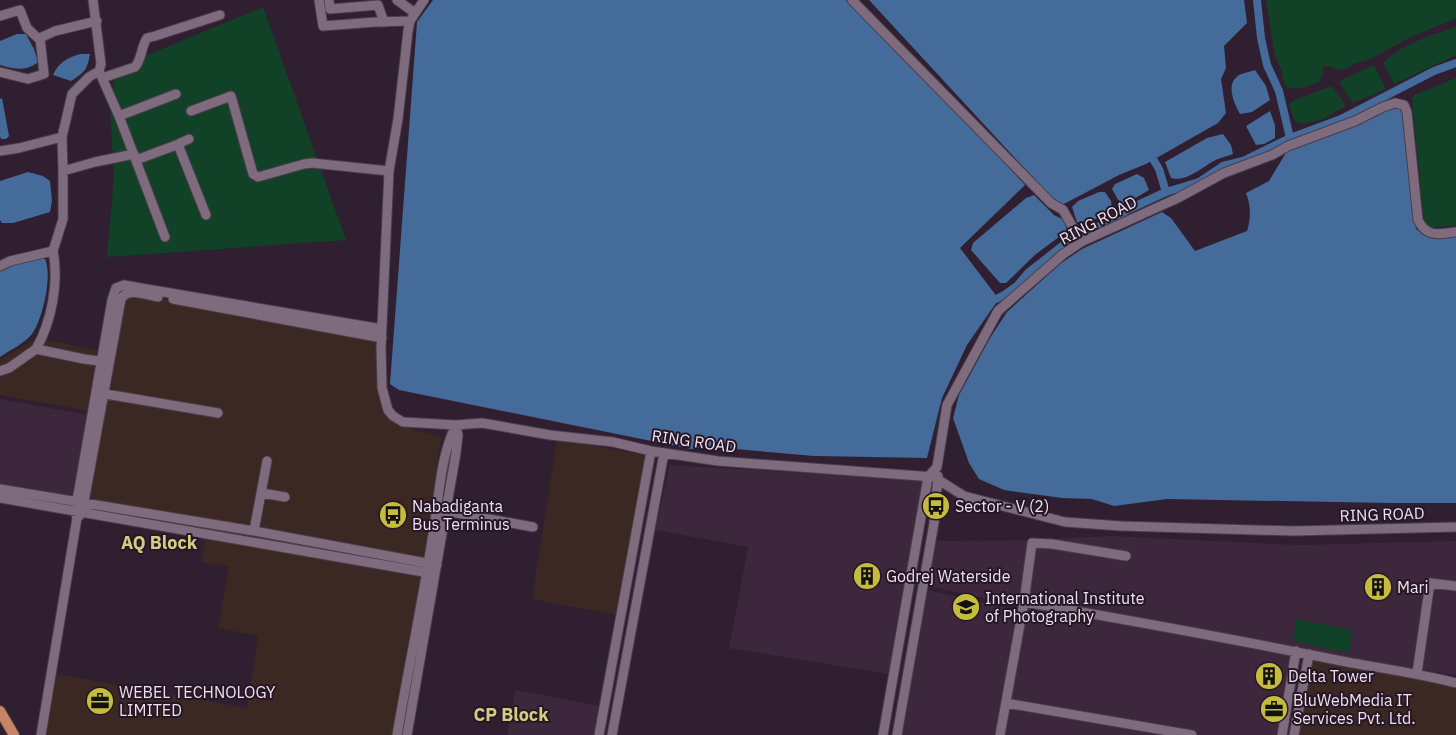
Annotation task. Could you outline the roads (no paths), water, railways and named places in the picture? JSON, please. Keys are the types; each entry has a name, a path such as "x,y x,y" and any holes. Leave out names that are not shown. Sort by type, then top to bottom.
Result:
{"main road":[{"path":"0,711 14,735"}],"street":[{"path":"93,0 102,64 101,75 119,116 165,237"},
{"path":"319,0 323,26 410,22"},
{"path":"329,0 330,9 378,5 384,22"},
{"path":"397,0 414,13"},
{"path":"41,735 106,361 114,291 118,286 124,285 382,333 389,171 398,119 410,22 424,0"},
{"path":"852,0 1051,203 1063,210 1080,240"},
{"path":"0,16 20,10 27,28 40,40 44,74 28,79 0,72"},
{"path":"0,371 9,368 36,349 45,333 50,315 55,269 53,251 62,219 64,171 62,137 72,94 89,77 136,67 147,38 220,15"},
{"path":"40,40 40,38 55,31 97,21"},
{"path":"119,116 176,94"},
{"path":"191,111 231,96 253,174 258,177 304,164 389,171"},
{"name":"RING ROAD","path":"897,735 934,523 939,479 937,467 947,405 998,311 1038,275 1080,240 1178,198 1224,174 1395,103 1404,105 1407,112 1418,220 1425,231 1431,234 1456,232"},
{"path":"0,151 62,137"},
{"path":"64,171 95,162 135,157 179,144 189,138"},
{"path":"179,144 206,215"},
{"path":"0,266 10,261 53,251"},
{"name":"RING ROAD","path":"382,333 382,388 385,402 393,416 403,422 456,425 482,423 613,442 651,451 718,461 928,476 939,479 964,496 1065,522 1122,526 1293,531 1456,526"},
{"path":"36,349 84,359 106,361"},
{"path":"100,393 218,413"},
{"path":"397,735 446,511 456,453 458,435 456,425"},
{"path":"406,735 432,569 442,472 450,436 456,425"},
{"path":"599,735 651,451"},
{"path":"612,735 664,453"},
{"path":"254,531 267,461"},
{"path":"883,735 928,476 937,467"},
{"path":"0,489 254,531 432,569"},
{"path":"262,493 285,497"},
{"path":"0,498 78,514 432,569"},
{"path":"446,511 533,527"},
{"path":"139,523 141,512"},
{"path":"226,538 228,528"},
{"path":"635,539 647,540"},
{"path":"1000,735 1024,602 1032,543 1052,544 1126,556"},
{"path":"1417,673 1430,583 1456,586"},
{"path":"624,601 636,603"},
{"path":"1024,602 1417,673 1456,683"},
{"path":"1282,735 1296,651"},
{"path":"1294,735 1309,654"},
{"path":"1006,703 1192,735"},
{"path":"885,720 899,723"}],"water":[{"path":"433,0 846,0 970,125 1025,185 960,248 995,294 996,303 967,345 942,398 927,458 814,456 712,447 691,449 399,390 390,384 417,22"},
{"path":"869,0 1244,0 1247,23 1224,46 1226,68 1221,79 1226,113 1218,123 1146,164 1119,175 1062,205 1052,198"},
{"path":"17,34 26,34 38,62 24,68 0,65 0,41"},
{"path":"80,54 90,54 85,70 79,75 71,81 53,75 64,61"},
{"path":"1255,70 1266,86 1270,100 1252,112 1240,114 1232,94 1232,83 1239,75"},
{"path":"2,98 9,136 6,139 1,139 0,136 0,99"},
{"path":"1398,104 1403,108 1409,147 1416,229 1429,238 1456,235 1456,503 1167,499 1114,506 1092,499 1062,498 1004,490 979,479 969,463 953,418 959,395 990,338 1007,312 1060,264 1082,249 1162,212 1171,218 1195,251 1247,231 1250,212 1246,193 1269,181 1287,151"},
{"path":"1270,111 1275,125 1275,138 1264,144 1256,145 1246,126"},
{"path":"1223,134 1231,145 1233,154 1218,159 1189,176 1177,179 1171,178 1165,162 1207,138"},
{"path":"28,172 43,176 50,181 52,201 50,212 13,223 2,223 0,220 0,181"},
{"path":"1137,174 1144,178 1149,190 1127,203 1120,203 1112,189 1115,184"},
{"path":"1099,192 1105,192 1111,201 1112,210 1091,221 1077,222 1072,207 1078,201"},
{"path":"1034,195 1054,215 1064,220 1067,231 1036,254 1006,283 1000,283 971,250 973,243 1026,198"},
{"path":"45,259 48,276 43,309 36,328 29,338 0,357 0,270 14,264"}],"waterway":[{"path":"1257,0 1261,38 1267,65 1279,91 1290,138"},
{"path":"1153,159 1159,169 1166,192 1199,182 1223,166 1243,161 1290,138 1341,119 1434,71 1456,63"},
{"path":"996,299 1017,286 1028,273 1075,236 1110,222 1129,209 1166,192"}],"place":[{"name":"Sector - V (2)","path":"936,506"},
{"name":"Nabadiganta Bus Terminus","path":"393,515"},
{"name":"Godrej Waterside","path":"867,576"},
{"name":"Mari","path":"1378,587"},
{"name":"International Institute of Photography","path":"966,607"},
{"name":"Delta Tower","path":"1269,676"},
{"name":"WEBEL TECHNOLOGY LIMITED","path":"100,701"},
{"name":"BluWebMedia IT Services Pvt. Ltd.","path":"1274,709"}],"district":[{"name":"AQ Block","path":"159,543"},
{"name":"CP Block","path":"511,715"}]}
